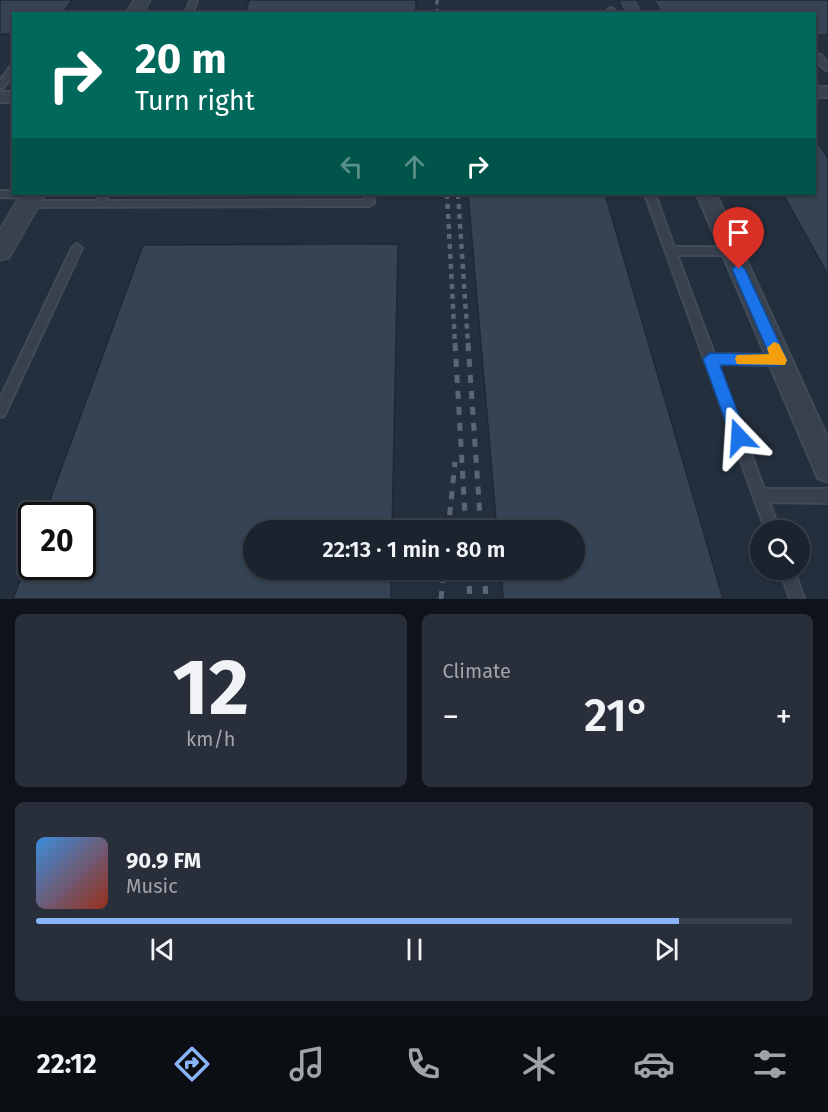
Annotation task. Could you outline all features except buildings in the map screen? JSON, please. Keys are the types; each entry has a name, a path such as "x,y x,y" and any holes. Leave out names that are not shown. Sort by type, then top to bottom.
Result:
{"street":[{"path":"705,195 828,470"},
{"path":"0,251 30,197"}],"lane":[{"path":"816,57 828,57"},
{"path":"816,57 828,69"},
{"path":"0,86 11,76"},
{"path":"0,195 100,204 233,204 369,203 370,195"},
{"path":"100,204 104,195"},
{"path":"233,204 236,195"},
{"path":"650,195 769,520"},
{"path":"0,412 77,248"},
{"path":"671,251 731,251"},
{"path":"710,359 779,360"},
{"path":"760,495 828,496"},
{"path":"790,580 797,599"}],"railway":[{"path":"437,0 437,12"},
{"path":"447,195 455,344"},
{"path":"458,195 468,344"},
{"path":"455,343 465,520"},
{"path":"468,343 480,520"},
{"path":"449,520 455,462"},
{"path":"441,599 443,580"},
{"path":"469,580 470,599"},
{"path":"485,580 486,599"}],"slow traffic":[{"path":"742,359 779,360 774,348"}],"route":[{"path":"739,269 779,360 710,359 739,437"}]}
